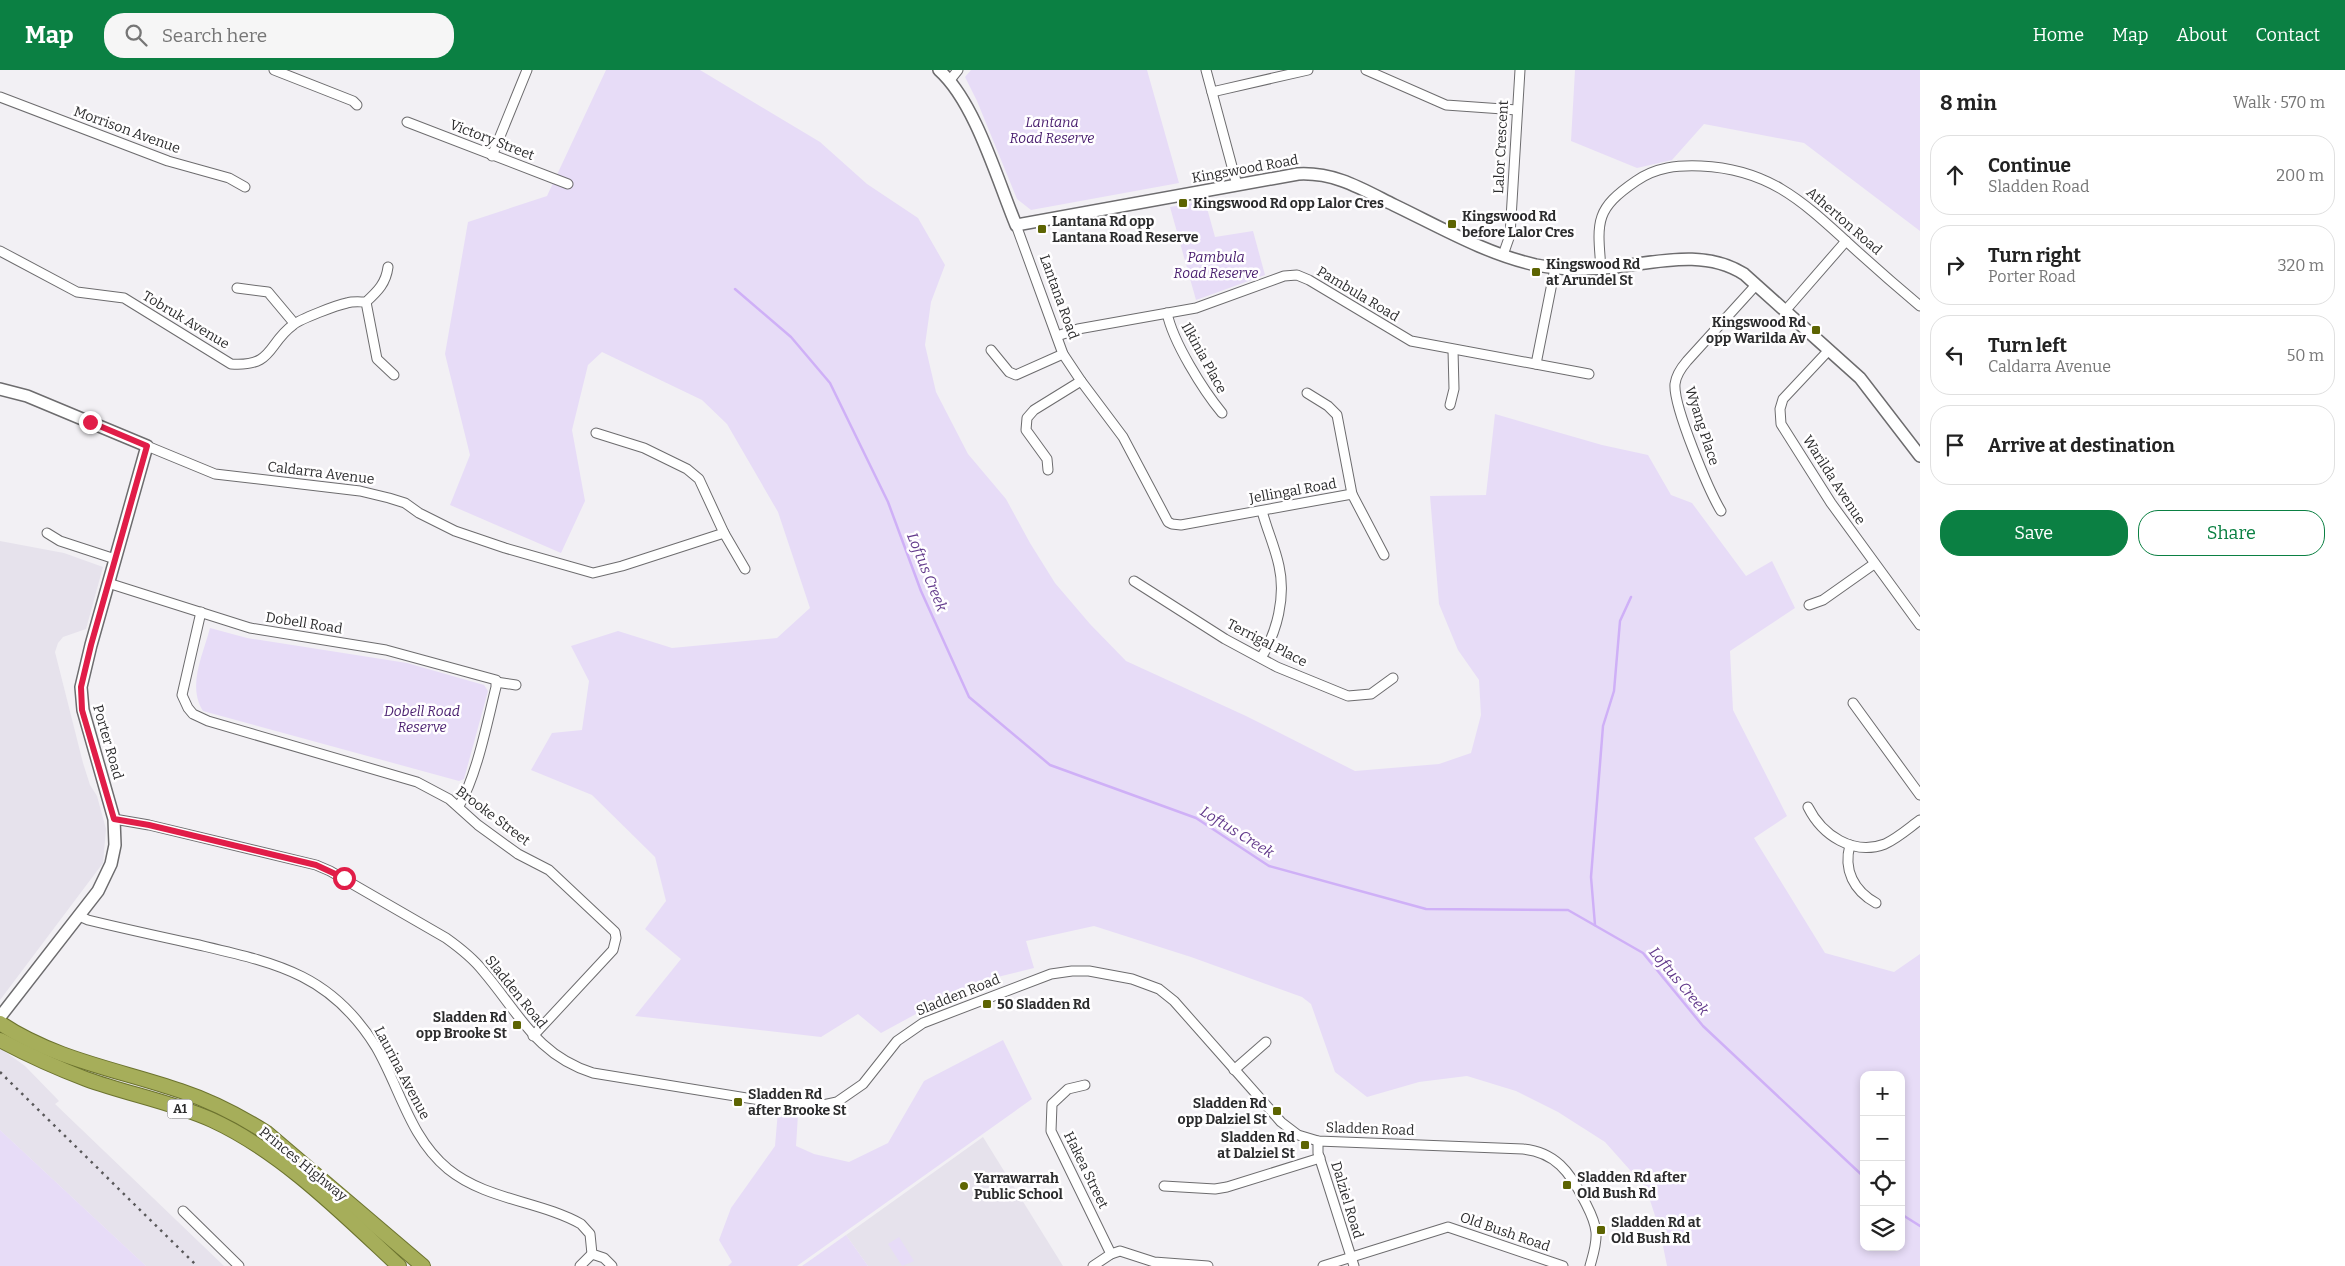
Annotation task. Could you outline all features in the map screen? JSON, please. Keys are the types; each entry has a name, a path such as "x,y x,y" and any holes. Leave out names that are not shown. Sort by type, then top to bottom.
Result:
{"highway":[{"name":"Princes Highway","path":"0,1023 26,1038 69,1057 184,1092 239,1116 267,1133 423,1266"},
{"name":"Princes Highway","path":"0,1040 31,1056 86,1079 211,1120 245,1137 270,1154 340,1212 399,1266"}],"street":[{"path":"274,70 353,100 357,105"},
{"path":"492,156 527,70"},
{"name":"Lantana Road","path":"939,70 950,80 971,114 1016,225 1063,354 1123,437 1164,517 1172,524"},
{"path":"950,80 958,70"},
{"path":"1206,70 1237,185"},
{"path":"1212,92 1308,70"},
{"path":"1366,70 1446,105 1517,110"},
{"name":"Lalor Crescent","path":"1503,255 1510,235 1520,70"},
{"name":"Morrison Avenue","path":"0,97 168,161 230,178 245,187"},
{"name":"Victory Street","path":"407,122 568,184"},
{"name":"Atherton Road","path":"1600,268 1598,234 1608,204 1615,196 1650,172 1677,166 1707,166 1740,171 1770,182 1797,198 1920,306"},
{"name":"Kingswood Road","path":"1016,225 1298,174 1320,174 1336,177 1450,232 1523,262 1555,268 1600,268 1662,259 1693,260 1734,268 1785,310 1869,389 1920,456"},
{"path":"1785,310 1846,241"},
{"name":"Tobruk Avenue","path":"0,251 77,292 124,298 231,364 251,363 261,359 271,352 294,323"},
{"path":"237,288 268,292 294,323 347,303 366,302 380,289 387,278 388,267"},
{"path":"1536,364 1555,268"},
{"name":"Pambula Road","path":"1057,336 1078,329 1209,305 1275,279 1297,276 1309,280 1411,341 1588,374"},
{"name":"Wyang Place","path":"1721,511 1704,475 1678,405 1675,385 1679,371 1687,361 1756,285"},
{"path":"366,302 377,359 394,375"},
{"name":"Ilkinia Place","path":"1167,313 1171,327 1203,388 1222,414"},
{"path":"991,350 1009,372 1016,375 1063,354"},
{"path":"1450,405 1454,389 1454,350"},
{"name":"Warilda Avenue","path":"1829,350 1784,399 1780,409 1780,419 1784,429 1831,503 1920,625"},
{"path":"1048,470 1047,460 1026,430 1027,418 1034,410 1081,381"},
{"name":"Caldarra Avenue","path":"0,389 27,396 215,474 360,491 389,498 405,503 454,531 505,548 593,573 622,566 724,534"},
{"path":"1307,393 1328,406 1337,416 1352,494"},
{"path":"596,434 644,448 687,469 699,479 724,534 745,569"},
{"name":"Porter Road","path":"0,1017 80,916 102,885 109,871 115,845 114,819 81,698 84,667 147,446"},
{"name":"Jellingal Road","path":"1172,524 1181,525 1352,494 1384,555"},
{"path":"1261,658 1270,643 1281,603 1282,592 1279,566 1262,511"},
{"path":"47,533 60,541 115,559"},
{"path":"1809,606 1823,600 1874,564"},
{"name":"Terrigal Place","path":"1134,581 1277,667 1348,696 1371,694 1393,678"},
{"name":"Dobell Road","path":"108,583 250,628 409,655 485,676 496,682 516,684"},
{"name":"Brooke Street","path":"201,612 182,688 184,701 193,714 208,721 417,782 459,806 478,825 506,846 549,870 615,932 616,938 613,950 533,1036"},
{"path":"459,806 464,797 476,759 496,682"},
{"path":"1853,703 1920,795"},
{"path":"1808,808 1827,833 1850,845 1872,847 1883,844 1892,840 1920,820"},
{"name":"Sladden Road","path":"114,819 156,826 316,865 344,878 459,947 483,971 533,1036 560,1058 593,1073 790,1105 823,1105 837,1102 863,1084 898,1041 923,1023 1034,980 1072,970 1132,979 1160,988 1174,1001 1234,1070 1287,1127 1298,1135 1318,1141 1522,1149 1538,1151 1550,1156 1570,1175 1592,1216 1597,1234 1590,1266"},
{"path":"1850,845 1847,863 1853,880 1864,896 1876,903"},
{"name":"Laurina Avenue","path":"80,916 88,920 260,959 287,968 314,983 342,1005 365,1030 383,1060 422,1139 442,1164 473,1184 581,1224 590,1234 592,1254"},
{"path":"1234,1070 1266,1042"},
{"name":"Hakea Street","path":"1085,1085 1068,1089 1052,1104 1051,1131 1111,1254"},
{"name":"Dalziel Road","path":"1318,1141 1320,1158 1354,1266"},
{"path":"1164,1186 1215,1189 1227,1187 1320,1158"},
{"path":"183,1210 239,1266"},
{"name":"Old Bush Road","path":"1323,1266 1448,1227 1564,1266"},
{"path":"1093,1266 1111,1254 1120,1251 1154,1262 1208,1266"},
{"path":"580,1266 592,1254 604,1258 612,1266"}],"shaded area":[{"path":"0,541 64,553 103,567 86,629 63,637 58,643 55,652 83,763 90,785 97,796 106,829 103,863 0,1000"},
{"path":"0,1048 25,1066 59,1101 55,1104 224,1266 146,1266 0,1130"},
{"name":"Yarrawarrah Public School","path":"983,1137 1063,1266 868,1266 846,1235"}],"green space":[{"path":"606,70 700,70 820,142 867,184 918,218 945,265 931,302 925,345 936,392 968,454 1006,499 1055,583 1090,624 1126,661 1246,716 1355,771 1439,764 1471,753 1481,715 1479,680 1458,650 1439,604 1430,496 1486,495 1495,414 1602,445 1648,455 1671,495 1692,503 1746,576 1772,561 1795,608 1730,651 1733,710 1787,816 1754,838 1825,953 1894,972 1920,954 1920,1266 1667,1266 1660,1231 1646,1188 1605,1142 1558,1112 1516,1091 1467,1076 1419,1082 1367,1097 1335,1072 1311,1004 1302,997 1191,957 1094,926 1026,941 1034,968 973,983 881,1033 858,1014 821,1037 635,1016 681,959 645,929 666,901 655,857 592,795 531,770 552,733 582,730 589,681 571,646 618,631 672,648 777,638 810,608 778,512 727,424 702,400 602,352 588,365 572,430 585,501 561,553 450,505 470,455 445,354 468,222 547,196"},
{"name":"Lantana Road Reserve","path":"971,70 1147,70 1179,183 1031,210 1017,199 977,101 965,77"},
{"path":"1575,70 1920,70 1920,231 1804,143 1704,124 1672,160 1637,168 1571,141"},
{"name":"Pambula Road Reserve","path":"1205,201 1215,237 1253,231 1265,275 1196,300 1170,207"},
{"name":"Dobell Road Reserve","path":"210,628 247,638 407,663 484,685 488,691 464,779 459,781 203,711 198,701 196,681"},
{"path":"1003,1040 1032,1099 797,1266 728,1266 732,1262 719,1240 731,1208 775,1146 778,1111 798,1115 796,1146 814,1154 849,1162 888,1143 924,1081"},
{"path":"0,1130 146,1266 0,1266"},
{"path":"846,1235 868,1266 802,1266"},
{"path":"899,1237 914,1261 902,1266 888,1244"}],"waterway":[{"name":"Loftus Creek","path":"735,289 791,337 830,383 888,502 921,591 969,697 1050,765 1196,818 1269,866 1426,909 1568,910 1643,953 1703,1026 1860,1173"},
{"path":"1595,925 1591,877 1603,726 1614,691 1620,621 1631,597"},
{"name":"Loftus Creek","path":"1905,1217 1920,1226"}],"railway":[{"path":"0,1072 197,1266"}],"place":[{"name":"Kingswood Rd opp Lalor Cres","path":"1183,203"},
{"name":"Kingswood Rd before Lalor Cres","path":"1452,224"},
{"name":"Lantana Rd opp Lantana Road Reserve","path":"1042,229"},
{"name":"Kingswood Rd at Arundel St","path":"1536,272"},
{"name":"Kingswood Rd opp Warilda Av","path":"1816,330"},
{"name":"50 Sladden Rd","path":"987,1004"},
{"name":"Sladden Rd opp Brooke St","path":"517,1025"},
{"name":"Sladden Rd after Brooke St","path":"738,1102"},
{"name":"Sladden Rd opp Dalziel St","path":"1277,1111"},
{"name":"Sladden Rd at Dalziel St","path":"1305,1145"},
{"name":"Sladden Rd after Old Bush Rd","path":"1567,1185"},
{"name":"Yarrawarrah Public School","path":"964,1186"},
{"name":"Sladden Rd at Old Bush Rd","path":"1601,1230"}],"route":[{"path":"90,422 147,446 84,667 81,687 82,710 114,819 149,825 316,865 344,878"}]}
